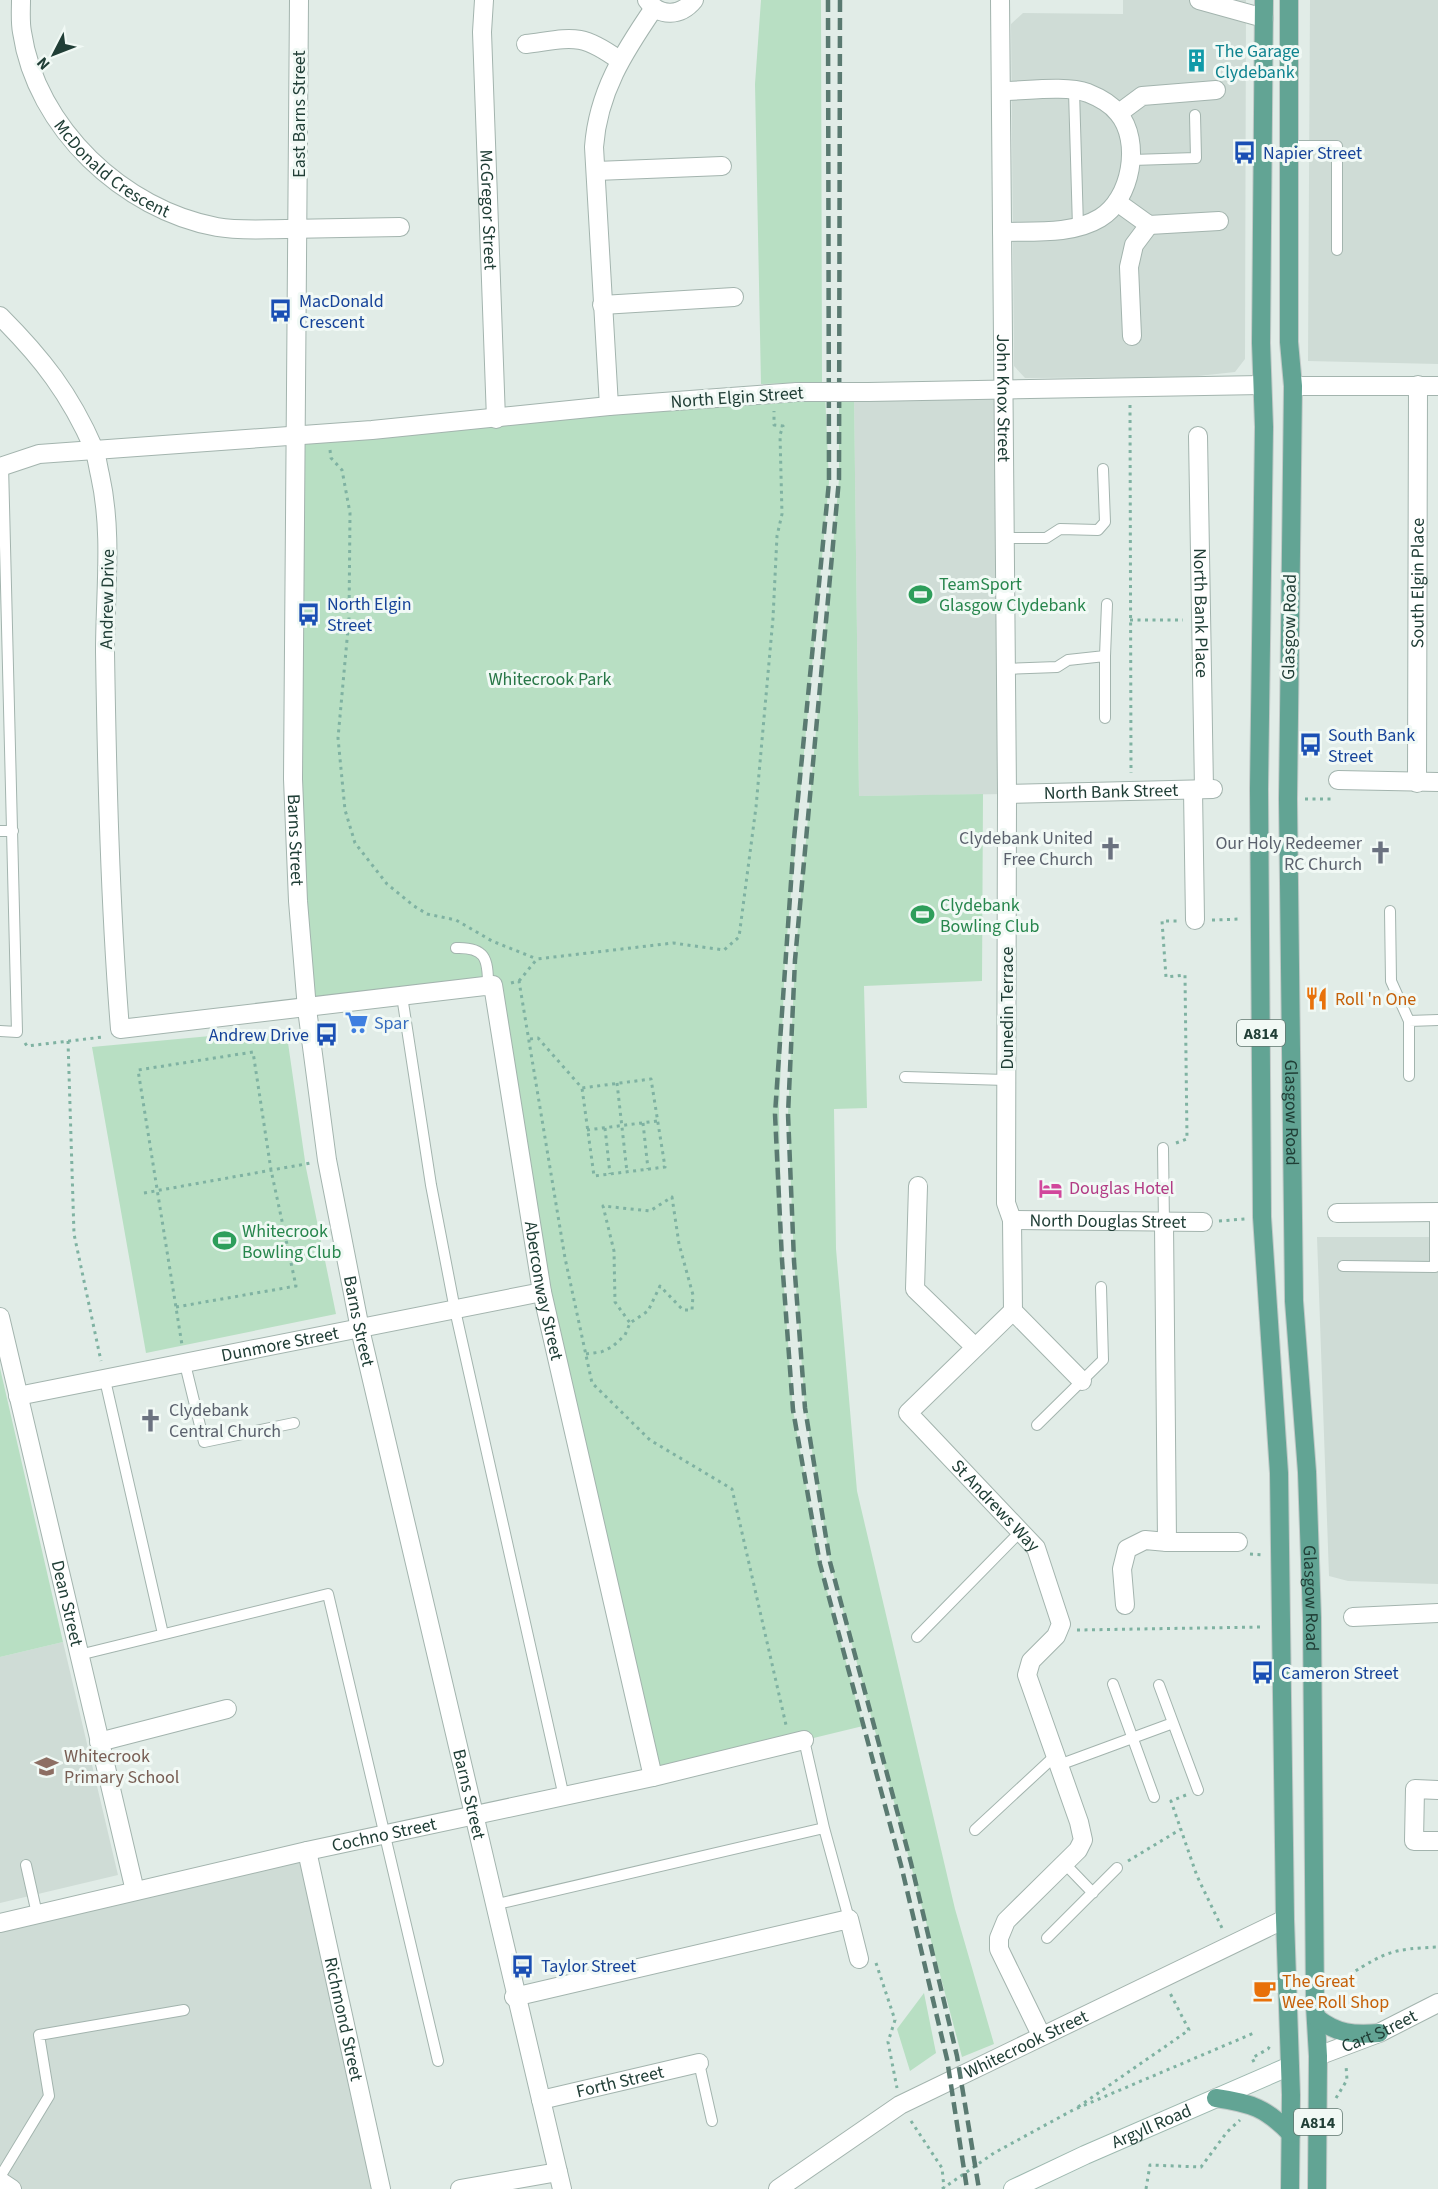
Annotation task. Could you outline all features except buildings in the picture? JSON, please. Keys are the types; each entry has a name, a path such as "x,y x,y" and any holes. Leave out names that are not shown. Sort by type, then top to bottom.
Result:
{"main road":[{"name":"Glasgow Road","path":"1289,0 1289,342 1293,386 1288,799 1294,1300 1307,1472 1318,2056 1317,2189"},
{"name":"Glasgow Road","path":"1264,9 1260,919 1262,1217 1279,1473 1285,1918 1290,2066 1290,2189"},
{"path":"1262,385 1293,386"},
{"path":"1317,2018 1339,2032 1354,2035 1379,2033"},
{"path":"1290,2066 1318,2056"},
{"path":"1216,2098 1246,2103 1263,2109 1291,2134"}],"street":[{"name":"McDonald Crescent","path":"21,0 22,32 33,72 53,113 100,171 135,196 175,214 218,227 298,228"},
{"name":"East Barns Street","path":"296,435 299,0"},
{"name":"McGregor Street","path":"484,0 482,32 496,419"},
{"path":"609,406 602,305 596,125 603,98 619,60 651,4 674,13 687,8 694,0"},
{"name":"John Knox Street","path":"1000,0 1007,794"},
{"path":"1199,0 1264,9"},
{"path":"526,44 576,38 596,43 619,60"},
{"path":"1119,113 1142,96 1216,90"},
{"path":"1001,91 1085,92 1101,99 1119,113 1128,135 1132,160 1125,192 1102,218 1077,227 1052,231 1002,232"},
{"path":"596,171 722,166"},
{"path":"1118,202 1149,225 1219,221"},
{"path":"1132,336 1129,267 1134,245 1149,225"},
{"path":"298,228 400,227"},
{"path":"602,305 734,297"},
{"name":"Andrew Drive","path":"0,316 42,360 66,395 94,449 102,486 108,539 105,650 111,891 120,1029"},
{"name":"North Elgin Street","path":"2,466 39,454 329,433 496,419 609,406 797,392 1262,385"},
{"name":"South Elgin Place","path":"1417,783 1418,385"},
{"path":"1293,386 1438,386"},
{"name":"Barns Street","path":"296,435 293,779 298,901 307,1009 327,1160 360,1329 435,1641 514,1997 560,2180"},
{"name":"North Bank Place","path":"1194,920 1203,789 1198,436"},
{"path":"1338,780 1438,782"},
{"name":"North Bank Street","path":"1007,794 1203,789"},
{"name":"Dunedin Terrace","path":"1007,794 1006,1203 1012,1220"},
{"path":"120,1029 307,1009 491,985"},
{"name":"Aberconway Street","path":"491,985 542,1292 653,1777"},
{"path":"918,1186 915,1289 975,1347"},
{"path":"1337,1213 1437,1212"},
{"path":"1012,1220 1013,1311 1082,1381"},
{"name":"North Douglas Street","path":"1012,1220 1164,1224 1203,1222"},
{"path":"1164,1224 1167,1542"},
{"name":"Dunmore Street","path":"18,1396 542,1292"},
{"name":"St Andrews Way","path":"1013,1311 908,1413 1036,1548 1058,1608 1061,1624 1058,1630"},
{"name":"Dean Street","path":"0,1317 3,1344 18,1396 135,1891"},
{"path":"1125,1605 1122,1569 1127,1549 1144,1540 1238,1542"},
{"path":"1353,1617 1438,1613"},
{"path":"1041,2035 999,1949 999,1938 1006,1921 1065,1864 1078,1850 1083,1840 1027,1675 1030,1662 1058,1630"},
{"path":"99,1742 227,1709"},
{"name":"Cochno Street","path":"0,1923 307,1851 653,1777 797,1742"},
{"path":"1438,1790 1415,1790 1414,1841 1438,1842"},
{"name":"Richmond Street","path":"307,1851 381,2189"},
{"name":"Whitecrook Street","path":"778,2189 900,2105 1285,1918"},
{"path":"514,1997 849,1919 859,1959"},
{"name":"Cart Street","path":"1318,2056 1379,2033 1438,2003"},
{"name":"Forth Street","path":"541,2100 699,2063"},
{"name":"Argyll Road","path":"1013,2189 1290,2066"},
{"path":"0,2179 12,2189"},
{"path":"460,2189 560,2180"}],"lane":[{"path":"1074,92 1077,227"},
{"path":"1132,160 1196,158 1195,116"},
{"path":"1289,146 1337,146 1337,250"},
{"path":"0,1031 17,1032 13,831 3,624 2,466"},
{"path":"1004,538 1046,537 1060,529 1098,530 1103,527 1105,522 1103,469"},
{"path":"1105,718 1107,604"},
{"path":"1006,669 1057,667 1068,660 1105,656"},
{"path":"0,831 13,831"},
{"path":"1390,912 1391,981 1409,1021 1409,1076"},
{"path":"456,948 472,948 482,954 488,964 491,985"},
{"path":"402,996 431,1185 455,1310 564,1797"},
{"path":"1409,1021 1438,1020"},
{"path":"905,1077 1006,1080"},
{"path":"1163,1148 1164,1224"},
{"path":"1343,1266 1435,1267 1437,1212"},
{"path":"1037,1425 1103,1360 1101,1287"},
{"path":"185,1364 204,1442 294,1423"},
{"path":"105,1380 163,1634"},
{"path":"917,1637 1020,1532"},
{"path":"79,1655 328,1594 438,2061"},
{"path":"1113,1683 1154,1797"},
{"path":"1159,1685 1198,1790"},
{"path":"975,1830 1057,1760 1132,1738 1173,1723"},
{"path":"797,1742 849,1919"},
{"path":"493,1905 824,1828"},
{"path":"1065,1864 1093,1893"},
{"path":"26,1865 38,1914"},
{"path":"1047,1938 1117,1868"},
{"path":"0,2179 49,2096 39,2035 184,2010"},
{"path":"699,2063 712,2121"}],"path":[{"path":"1130,388 1131,791"},
{"path":"329,433 331,458 342,470 350,513 349,618 338,738 345,810 355,843 387,884 414,906 427,914 456,920 492,941 537,959 673,943 712,951 724,950 738,937 756,807 773,618 777,536 782,514 780,435 783,426 774,425 774,394"},
{"path":"1130,620 1201,620"},
{"path":"1288,799 1337,799 1338,780"},
{"path":"1163,1148 1187,1139 1185,975 1166,977 1162,921 1260,919"},
{"path":"491,985 519,981 537,959"},
{"path":"519,981 565,1258 592,1383 650,1440 732,1489 797,1742"},
{"path":"17,1032 27,1046 111,1036 120,1029"},
{"path":"530,1039 538,1038 582,1088 594,1176 665,1167 651,1079 582,1088"},
{"path":"68,1041 74,1234 105,1380"},
{"path":"176,1307 296,1286 272,1170 253,1052 138,1071 159,1190 176,1307 185,1364"},
{"path":"617,1083 627,1172"},
{"path":"587,1130 657,1121"},
{"path":"643,1123 648,1169"},
{"path":"605,1128 610,1174"},
{"path":"144,1193 327,1160"},
{"path":"586,1354 601,1352 612,1347 624,1335 630,1323 648,1311 660,1286 683,1310 692,1310 693,1295 679,1244 672,1197 650,1211 603,1206 614,1251 615,1302 630,1323"},
{"path":"1238,1542 1251,1556 1281,1555"},
{"path":"1058,1630 1282,1627"},
{"path":"1198,1790 1171,1801 1197,1876 1231,1945"},
{"path":"1117,1868 1181,1829"},
{"path":"1349,1975 1390,1952 1438,1947"},
{"path":"859,1959 877,1963 895,2020 888,2042 900,2105 933,2150 942,2168 943,2188"},
{"path":"1073,2110 1189,2030 1162,1978"},
{"path":"943,2188 994,2153 1073,2110 1254,2033"},
{"path":"1146,2189 1150,2165 1201,2167 1227,2132 1247,2115 1253,2118 1263,2109"}],"shaded area":[{"path":"1123,0 1246,0 1245,359 1235,372 1189,377 1025,378 1014,366 1011,24 1023,13 1123,14"},
{"path":"1310,0 1438,0 1438,364 1308,361"},
{"name":"TeamSport Glasgow Clydebank","path":"1002,389 1007,794 859,796 854,392"},
{"path":"1317,1237 1438,1237 1438,1584 1348,1581 1329,1576"},
{"name":"Whitecrook Primary School","path":"63,1642 118,1875 0,1903 0,1657"},
{"path":"307,1851 381,2189 0,2189 0,1923"}],"green space":[{"path":"761,0 821,0 822,382 761,384 755,84"},
{"name":"Whitecrook Park","path":"825,392 829,482 785,958 779,1111 782,1260 793,1410 820,1564 863,1726 653,1777 542,1292 493,985 307,1009 298,901 296,435"},
{"path":"839,392 854,392 859,796 983,794 982,981 864,986 867,1108 834,1109 836,1249 857,1491 955,1909 994,2044 962,2057 830,1562 805,1408 794,1261 788,1114 795,960 839,479"},
{"name":"Whitecrook Bowling Club","path":"286,1029 306,1168 336,1314 146,1353 92,1047"},
{"path":"0,1368 63,1642 0,1657"},
{"path":"924,1993 936,2053 910,2071 897,2029"}],"railway":[{"path":"828,0 829,482 794,839 775,1114 782,1260 793,1410 820,1564 901,1865 947,2059 967,2189"},
{"path":"840,0 839,479 795,960 788,1114 794,1261 805,1408 830,1562 911,1863 957,2056 979,2189"}],"place":[{"name":"The Garage Clydebank","path":"1197,61"},
{"name":"Napier Street","path":"1245,153"},
{"name":"MacDonald Crescent","path":"281,311"},
{"name":"TeamSport Glasgow Clydebank","path":"921,594"},
{"name":"North Elgin Street","path":"309,614"},
{"name":"South Bank Street","path":"1310,745"},
{"name":"Clydebank United Free Church","path":"1111,848"},
{"name":"Our Holy Redeemer RC Church","path":"1380,853"},
{"name":"Clydebank Bowling Club","path":"922,915"},
{"name":"Roll 'n One","path":"1317,999"},
{"name":"Spar","path":"356,1023"},
{"name":"Andrew Drive","path":"327,1035"},
{"name":"Douglas Hotel","path":"1051,1188"},
{"name":"Whitecrook Bowling Club","path":"224,1241"},
{"name":"Clydebank Central Church","path":"151,1420"},
{"name":"Cameron Street","path":"1263,1673"},
{"name":"Whitecrook Primary School","path":"46,1766"},
{"name":"Taylor Street","path":"523,1966"},
{"name":"The Great Wee Roll Shop","path":"1264,1991"}]}
